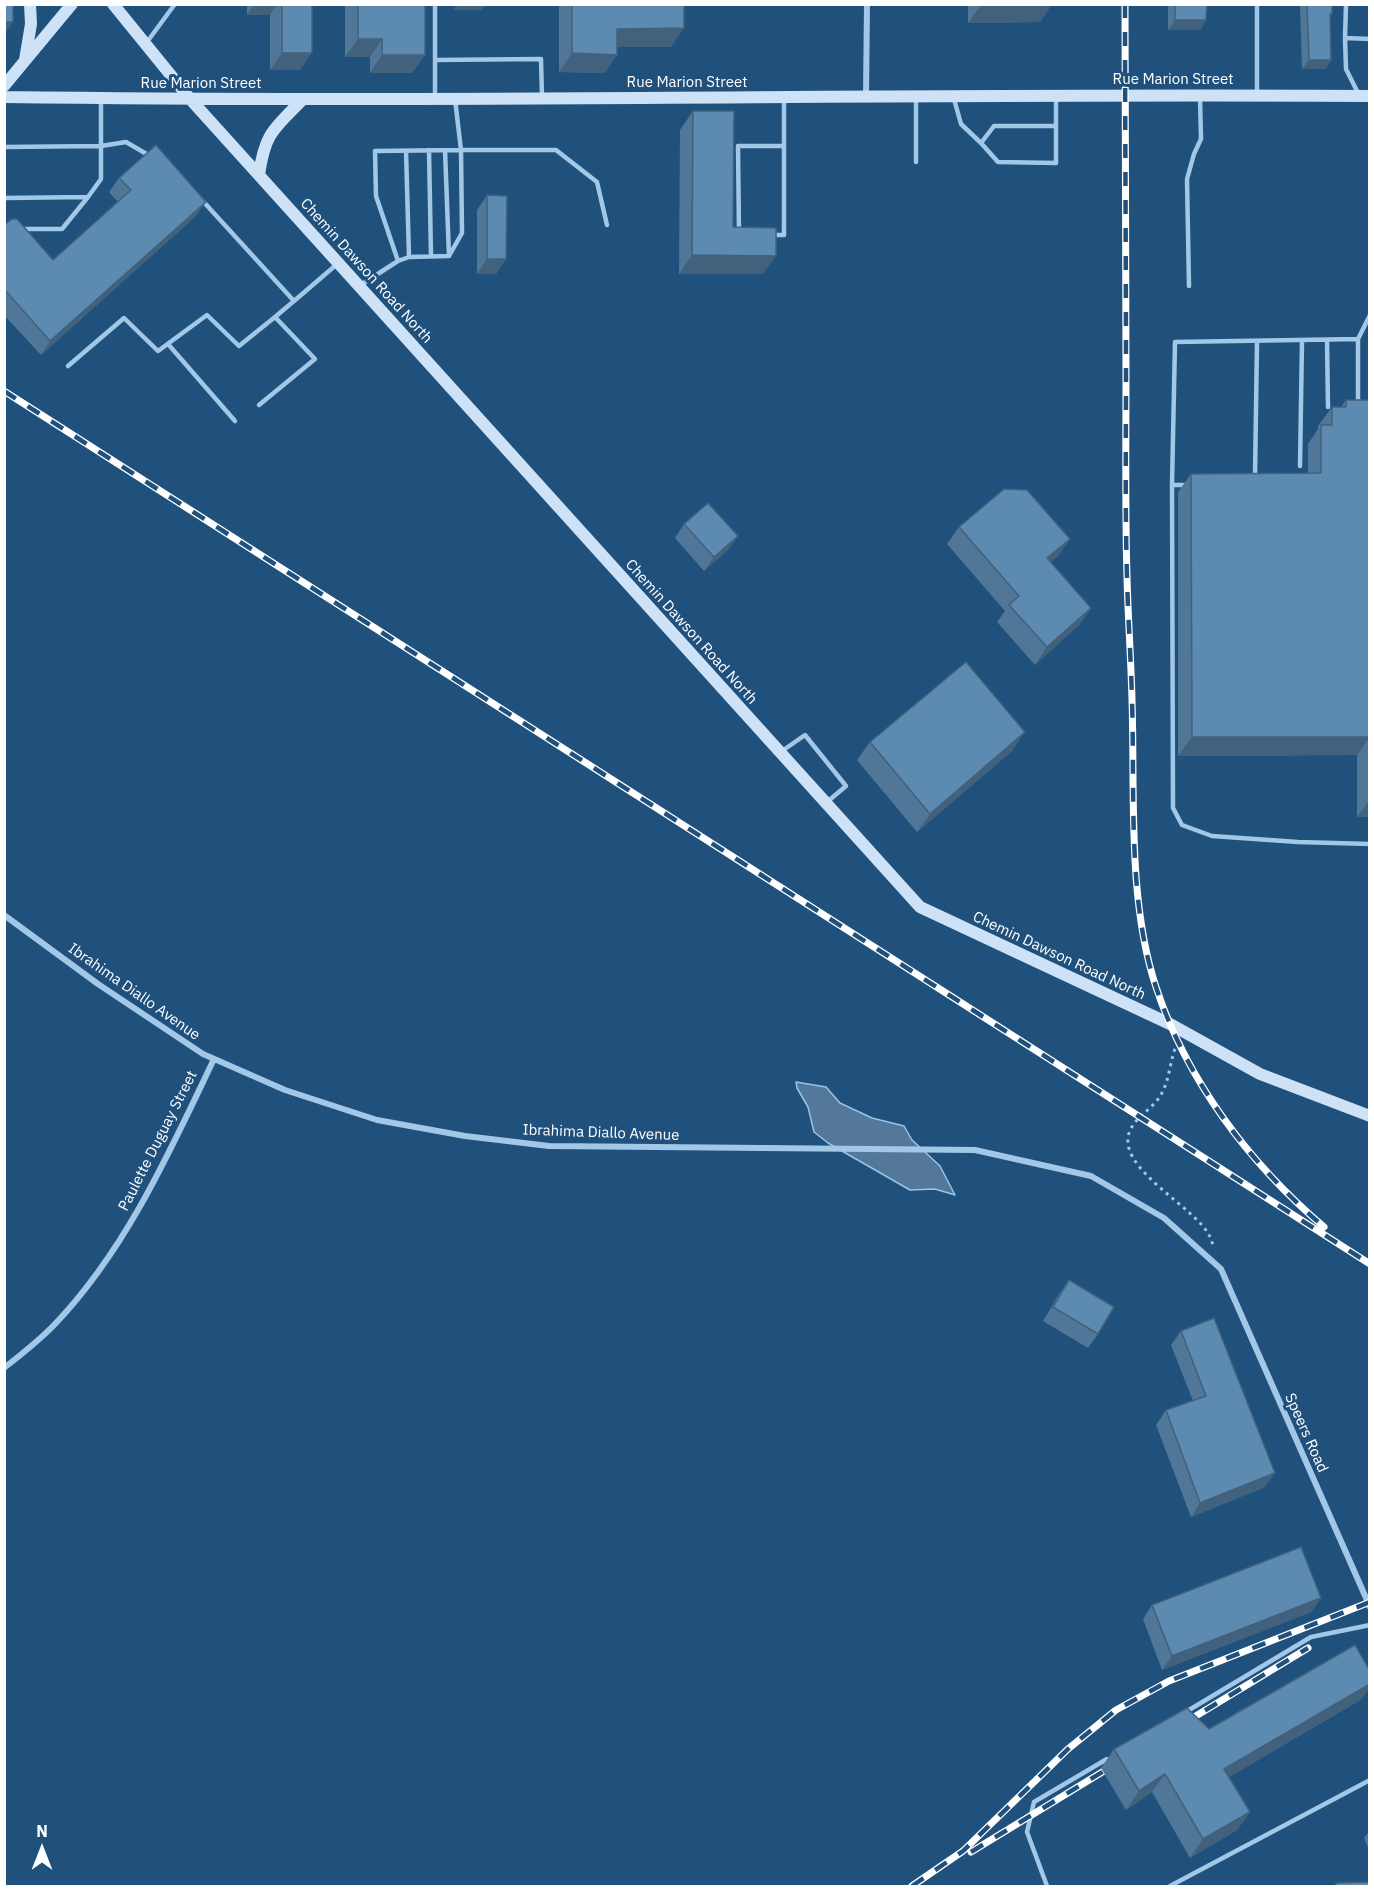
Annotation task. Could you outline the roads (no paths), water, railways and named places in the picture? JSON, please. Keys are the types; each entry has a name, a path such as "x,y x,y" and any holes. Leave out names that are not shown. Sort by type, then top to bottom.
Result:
{"street":[{"path":"25,61 31,24 30,4"},
{"path":"4,86 72,4"},
{"name":"Chemin Dawson Road North","path":"113,4 191,100 920,907 1184,1032 1260,1074 1370,1116"},
{"path":"866,97 867,4"},
{"name":"Rue Marion Street","path":"4,98 191,100 1364,96"},
{"path":"259,175 263,150 269,135 303,99"},
{"name":"Ibrahima Diallo Avenue","path":"4,915 99,984 203,1054 285,1090 377,1120 465,1136 549,1146 975,1150 1091,1176 1164,1218 1221,1269"},
{"name":"Paulette Duguay Street","path":"4,1368 56,1323 97,1273 145,1199 214,1059"},
{"name":"Speers Road","path":"1221,1269 1370,1607"}],"lane":[{"path":"146,44 175,4"},
{"path":"435,4 435,99"},
{"path":"1257,4 1257,96"},
{"path":"1346,4 1346,69 1364,96"},
{"path":"1345,38 1370,39"},
{"path":"435,60 541,59 543,98"},
{"path":"1189,286 1187,178 1201,139 1200,95"},
{"path":"916,96 916,162"},
{"path":"953,96 961,124 998,162 1056,163 1056,96"},
{"path":"762,235 784,235 784,97"},
{"path":"449,256 462,233 461,150 455,98"},
{"path":"16,229 62,230 100,179 101,99"},
{"path":"981,143 994,126 1056,126"},
{"path":"4,147 101,146 126,142 155,159"},
{"path":"750,235 739,235 738,146 783,146"},
{"path":"429,150 431,256"},
{"path":"445,150 449,256"},
{"path":"398,261 376,196 375,152 556,150 597,182 608,225"},
{"path":"406,151 410,257"},
{"path":"199,196 294,301"},
{"path":"4,198 88,197"},
{"path":"359,286 398,261 410,257 449,256"},
{"path":"69,366 124,318 158,351 207,315 239,346 338,263"},
{"path":"1358,406 1358,339 1370,315"},
{"path":"259,405 315,359 275,317"},
{"path":"1358,339 1175,342 1172,485 1173,808 1182,825 1212,836 1370,844"},
{"path":"1300,466 1302,340"},
{"path":"1327,340 1328,407"},
{"path":"1252,480 1257,475 1257,342"},
{"path":"168,344 235,421"},
{"path":"1172,485 1194,485"},
{"path":"780,753 805,735 846,786 826,803"},
{"path":"1179,1716 1311,1637 1370,1625"},
{"path":"1047,1887 1027,1832 1034,1802 1107,1759"},
{"path":"1170,1887 1370,1780"}],"water":[{"path":"796,1082 826,1087 840,1103 872,1118 904,1126 912,1140 940,1166 955,1195 935,1189 910,1190 828,1143 814,1132 808,1107"}],"railway":[{"path":"1125,4 1126,552 1132,700 1134,845 1140,918 1156,987 1169,1022 1203,1087 1246,1148 1270,1176 1324,1227"},
{"path":"4,391 1370,1264"},
{"path":"912,1886 963,1851 1068,1749 1116,1710 1169,1681 1370,1602"},
{"path":"1181,1725 1308,1648"},
{"path":"971,1852 1117,1763"}]}
